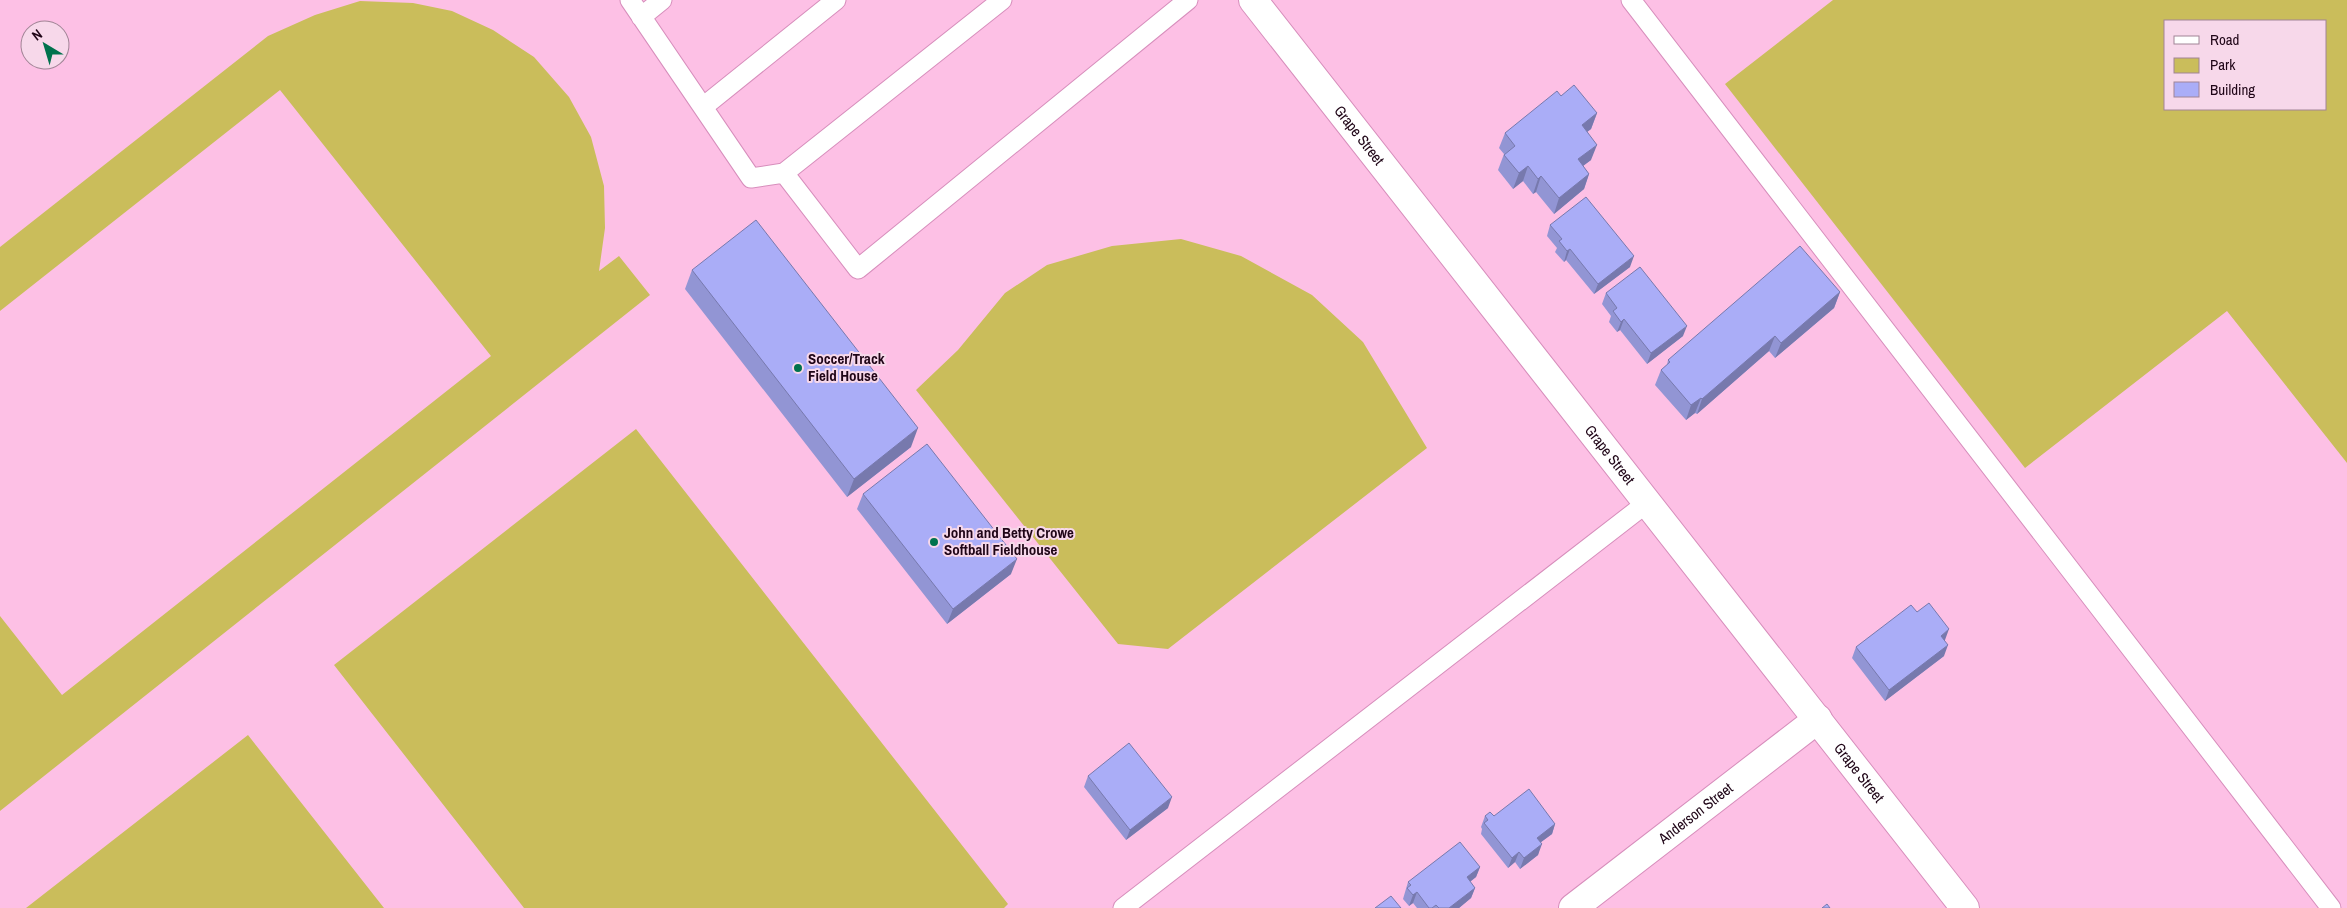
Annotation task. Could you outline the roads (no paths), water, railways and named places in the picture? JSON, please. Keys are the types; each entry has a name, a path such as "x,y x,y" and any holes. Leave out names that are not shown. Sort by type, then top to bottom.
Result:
{"street":[{"name":"Grape Street","path":"1253,0 1965,908"},
{"name":"Anderson Street","path":"1573,908 1818,719"}],"lane":[{"path":"630,0 751,178 784,173 1002,0"},
{"path":"641,17 662,0"},
{"path":"703,107 836,0"},
{"path":"784,173 858,269 1188,0"},
{"path":"1631,0 2331,908"},
{"path":"1123,908 1648,502"}],"place":[{"name":"Soccer/Track Field House","path":"798,368"},
{"name":"John and Betty Crowe Softball Fieldhouse","path":"934,542"}]}
